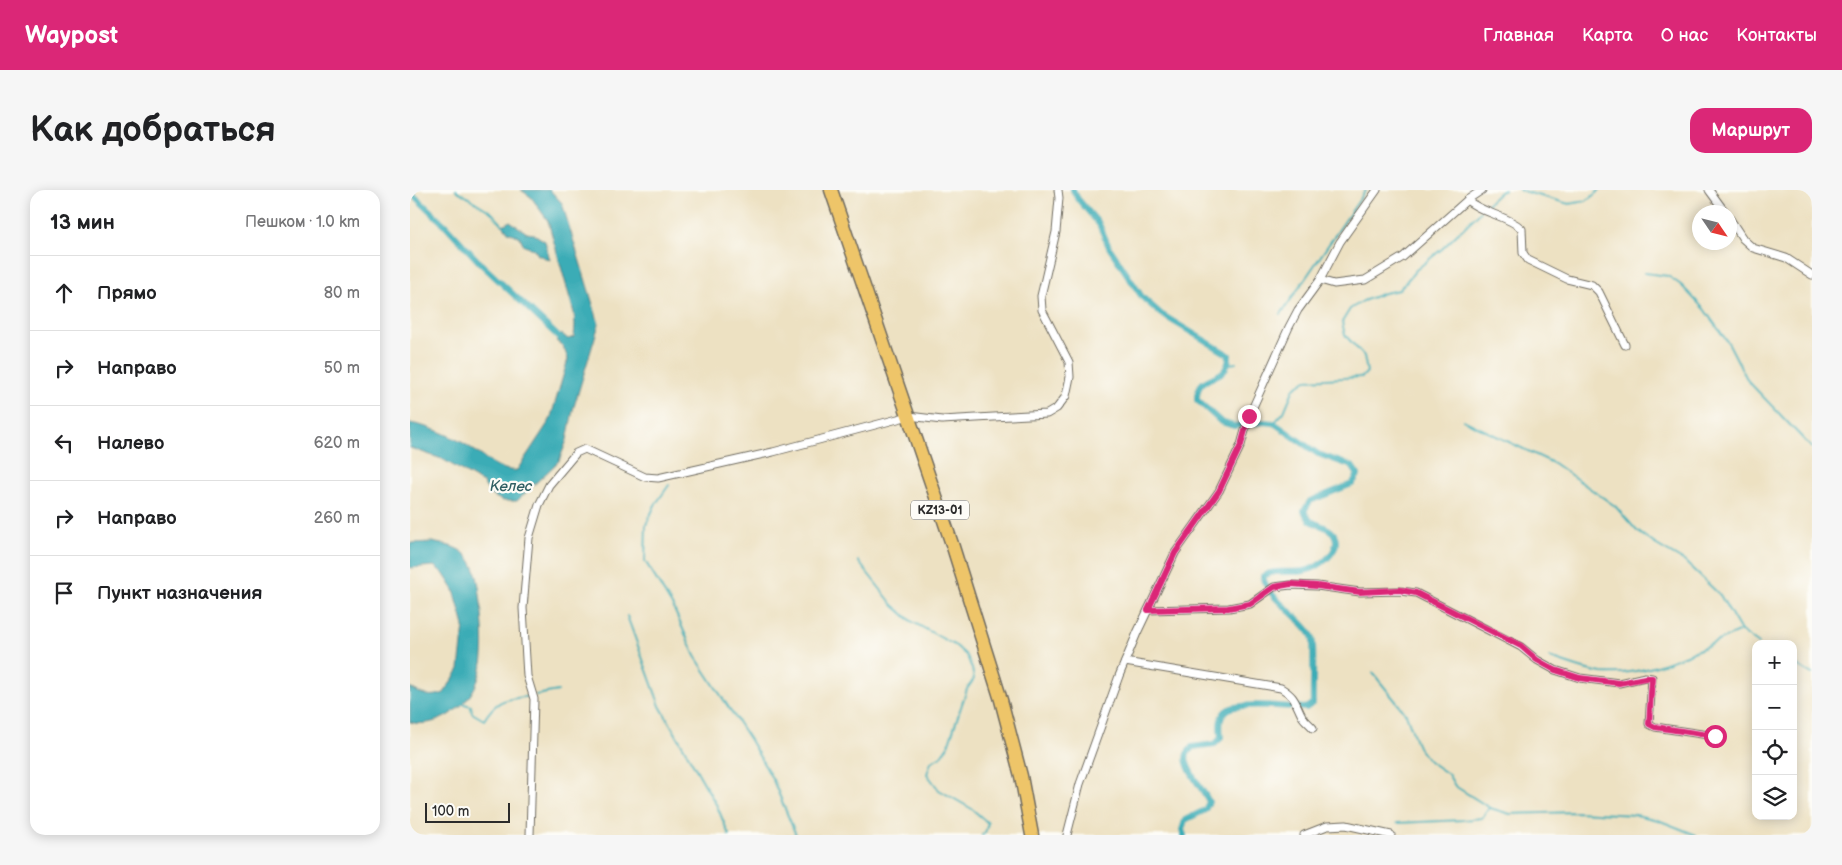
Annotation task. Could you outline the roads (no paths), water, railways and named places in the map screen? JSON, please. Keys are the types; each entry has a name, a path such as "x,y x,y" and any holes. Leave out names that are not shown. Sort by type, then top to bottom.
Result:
{"highway":[{"name":"KZ13-01","path":"831,190 908,416 1001,700 1021,776 1032,835"}],"street":[{"path":"530,835 534,699 527,676 524,608 529,538 538,505 549,485 576,453 585,449 644,477 658,478 773,452 908,416 942,420 1047,414 1057,408 1066,396 1070,377 1069,362 1042,310 1040,296 1056,232 1058,190"},
{"path":"1067,835 1080,784 1125,662 1175,553 1219,491 1241,445 1249,416 1298,310 1320,280 1340,242 1377,190"},
{"path":"1320,280 1334,284 1365,280 1403,257 1467,200 1482,190"},
{"path":"1709,190 1720,205"},
{"path":"1467,200 1476,208 1516,223 1522,229 1524,253 1528,260 1567,279 1592,285 1599,292 1625,345"},
{"path":"1737,230 1753,248 1786,258 1812,275"},
{"path":"1148,610 1228,608 1250,604 1274,587 1291,584 1360,592 1400,590 1416,593 1521,646 1537,660 1555,670 1580,678 1619,683 1652,678 1649,724 1655,727 1715,736"},
{"path":"1125,662 1281,688 1291,694 1303,717 1314,728"},
{"path":"1304,835 1328,826 1346,825 1391,835"}],"water":[{"name":"Келес","path":"521,190 550,190 562,203 599,324 573,410 567,440 559,461 517,501 503,501 491,495 483,483 442,459 410,448 410,423 452,437 490,462 503,468 517,470 550,420 568,359 563,346 556,341 562,334 568,339 574,337 574,313 548,221 531,197"},
{"path":"510,221 527,233 534,234 545,241 550,260 538,255 534,249 524,246 520,237 508,232 503,225"},
{"path":"432,542 460,550 474,566 481,603 482,667 478,681 471,694 461,706 434,722 419,724 410,722 410,687 426,695 444,693 459,669 464,626 454,590 443,573 434,566 410,568 410,543"}],"waterway":[{"path":"456,190 491,212 503,225"},
{"path":"1073,190 1099,224 1109,247 1142,297 1161,314 1229,355 1228,365 1224,371 1202,384 1198,390 1197,400 1221,422 1234,426 1263,422 1274,423 1318,454 1352,466 1358,475 1352,484 1310,501 1304,511 1311,521 1332,531 1334,534 1336,540 1335,547 1328,558 1310,570 1273,572 1263,576 1277,600 1307,628 1312,636 1313,703 1306,708 1245,706 1229,709 1225,712 1220,722 1221,738 1215,744 1192,747 1187,754 1186,759 1190,771 1209,802 1205,810 1185,820 1182,830 1184,835"},
{"path":"1281,314 1366,190"},
{"path":"1483,208 1500,192 1505,190"},
{"path":"1519,190 1569,204 1586,201 1600,190"},
{"path":"410,192 446,226 480,263 565,343"},
{"path":"1274,423 1284,412 1294,388 1306,380 1362,377 1367,372 1364,356 1345,335 1342,322 1350,309 1363,301 1384,293 1399,290 1416,270 1442,249 1480,212"},
{"path":"1645,273 1668,276 1681,285 1704,309 1729,344 1748,381 1812,448"},
{"path":"1229,364 1236,363"},
{"path":"1463,420 1555,464 1615,506 1637,531 1684,561 1720,595 1741,631 1753,640"},
{"path":"669,485 655,505 646,525 645,561 673,607 695,656 750,740 773,780 796,835"},
{"path":"858,561 893,605 911,621 956,646 967,656 974,679 967,689 948,746 941,756 931,762 927,774 939,790 972,809 988,823 985,833 982,835"},
{"path":"627,616 660,706 717,806 729,835"},
{"path":"1550,658 1582,669 1602,673 1638,671 1673,660 1741,631"},
{"path":"1797,665 1812,674"},
{"path":"1373,673 1406,714 1418,747 1429,761 1448,774 1455,786 1490,808 1510,814 1577,812 1636,815 1658,820 1696,835"},
{"path":"536,695 558,691"},
{"path":"461,703 471,706 472,713 484,720 499,703 509,699 531,696"},
{"path":"1397,823 1482,818 1489,808"}]}
